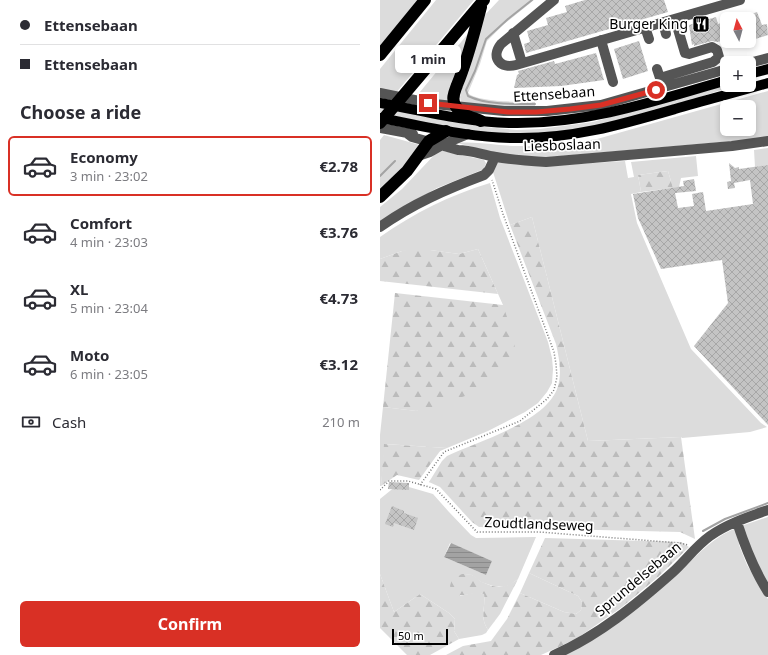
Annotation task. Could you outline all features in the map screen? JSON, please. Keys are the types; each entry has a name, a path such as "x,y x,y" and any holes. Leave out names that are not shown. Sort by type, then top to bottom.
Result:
{"highway":[{"path":"380,55 425,0"},
{"path":"380,123 483,0"},
{"path":"481,121 464,115 455,106 453,95 467,60 483,0"},
{"path":"380,197 408,171 418,156 439,140"}],"main road":[{"path":"756,72 768,69"},
{"name":"Ettensebaan","path":"380,103 481,121 533,123 582,118 626,108 720,82"},
{"path":"380,118 439,140 468,134 512,138 569,135 626,123 768,83"}],"street":[{"path":"554,0 499,46 496,58 500,62 509,66 522,63 740,0"},
{"path":"658,69 660,78 678,69 716,61 719,57 719,53 712,47 686,54 675,19"},
{"path":"663,22 666,34"},
{"path":"646,27 649,39"},
{"path":"514,33 522,63"},
{"path":"601,40 613,82"},
{"path":"756,61 768,58"},
{"name":"Ettensebaan","path":"380,93 434,104 514,112 580,108 609,103 720,71"},
{"name":"Liesboslaan","path":"380,128 439,140 458,150 527,161 568,161 732,146 768,141"},
{"path":"380,227 415,204 443,190 484,175 489,170 495,157"},
{"name":"Sprundelsebaan","path":"554,655 579,643 610,623 674,571 710,536 737,522 768,510"},
{"path":"737,522 758,577 768,592"}],"path":[{"path":"420,485 444,452 520,420 546,399 554,390 557,377 554,352 503,214 489,170"},
{"name":"Zoudtlandseweg","path":"380,490 389,480 408,481 436,489 477,532 539,532 680,543 695,549"}],"green space":[{"path":"380,0 418,0 380,46"},
{"path":"436,0 474,0 395,94 380,91 380,69"},
{"path":"499,0 534,0 503,25 487,41 480,64 468,93 473,96 489,100 535,102 535,110 461,103 460,97 462,88 470,68 483,17"},
{"path":"471,30 449,103 415,98"},
{"path":"720,87 720,90 683,103 632,117 573,130 534,134 479,132 436,125 380,113 380,107 485,127 517,130 540,129 593,122"},
{"path":"768,91 768,138 550,157 504,155 457,143 538,146 597,139 720,104 720,136 756,136 756,100 736,100"},
{"path":"384,135 420,145 408,161 380,191 380,140"},
{"path":"768,148 768,165 755,167 754,150"},
{"path":"439,150 484,160 486,163 484,169 437,188 380,222 380,207 402,189"},
{"path":"696,156 698,176 681,178 679,187 673,188 668,171 638,175 641,192 631,194 637,223 691,349 761,423 767,427 750,432 682,438 588,441 532,217 510,225 493,172 494,167 499,161 545,166 625,161 628,178 634,177 631,162"},
{"path":"668,171 673,188 641,192 638,175"},
{"path":"490,183 500,218 548,342 552,358 552,383 538,403 525,412 488,431 447,448 385,444 380,486 380,435 383,407 417,411 503,305 478,249 459,254 430,250 402,251 380,259 380,237 406,220 447,199"},
{"path":"532,217 588,441 681,437 695,539 680,532 479,527 472,522 440,487 429,482 442,461 447,456 493,437 526,420 541,410 552,399 558,386 560,370 556,344 510,225"},
{"path":"416,248 459,254 478,249 498,294 380,281 380,259 402,251"},
{"path":"395,293 503,305 515,341 514,353 511,362 505,370 485,387 471,394 416,411 383,407"},
{"path":"384,444 447,448 440,451 419,480 397,475 381,486"},
{"path":"402,485 433,494 471,535 476,538 536,537 518,579 510,585 504,587 493,586 481,582 472,575 462,574 460,596 477,592 484,594 483,616 488,630 486,633 459,639 454,631 455,619 449,613 420,594 394,612 380,574 380,499 396,486","holes":["450,543 492,561 486,575 444,557"]},
{"path":"768,517 768,588 744,534 744,525"},
{"path":"737,528 739,545 747,565 768,599 768,655 564,655 661,586 719,537"},
{"path":"545,538 681,542 689,547 658,577 622,607 579,637 541,655 446,655 463,646 491,641 507,619 520,593 564,612 576,614 581,610 582,602 578,596 529,573"},
{"path":"529,573 578,596 582,602 581,610 576,614 564,612 520,593"},
{"path":"380,574 394,612 420,594 449,613 455,619 454,631 459,639 430,655 407,655 380,628"},
{"path":"462,574 475,576 482,582 497,587 509,585 518,579 500,614 488,630 483,616 484,594 453,594 450,586 452,579"}],"shaded area":[{"path":"451,543 492,561 486,575 444,557"}],"building":[{"path":"585,0 664,0 668,12 526,53 524,44 530,42 527,31 548,25 546,18 567,12 565,6"},
{"path":"756,12 762,25 767,24 768,35 756,39"},
{"path":"716,17 718,24 720,23 720,41 712,41 694,46 694,44 692,45 689,25"},
{"path":"639,41 648,71 623,79 614,49"},
{"path":"596,53 604,80 561,86 514,88 517,75 519,74 518,71 554,61 555,64"},
{"path":"729,163 735,168 739,167 739,169 768,165 768,425 694,346 728,303 722,260 661,269 638,218 633,194 684,186 683,181 694,179 696,191 675,193 678,208 694,206 692,194 703,192 706,211 753,204 750,180 734,183 735,188 728,189 727,182 731,181"},
{"path":"389,482 409,483 409,490 388,489"},
{"path":"392,506 404,511 404,513 418,518 414,530 394,523 393,527 385,524"}],"waterway":[{"path":"532,0 486,39 475,71 466,90 468,96 483,101 535,104"},
{"path":"380,176 395,161"},
{"path":"703,531 725,519 768,503"}],"place":[{"name":"Burger King","path":"701,24"}],"route":[{"path":"428,103 508,112 536,112 601,105 656,90"}]}
